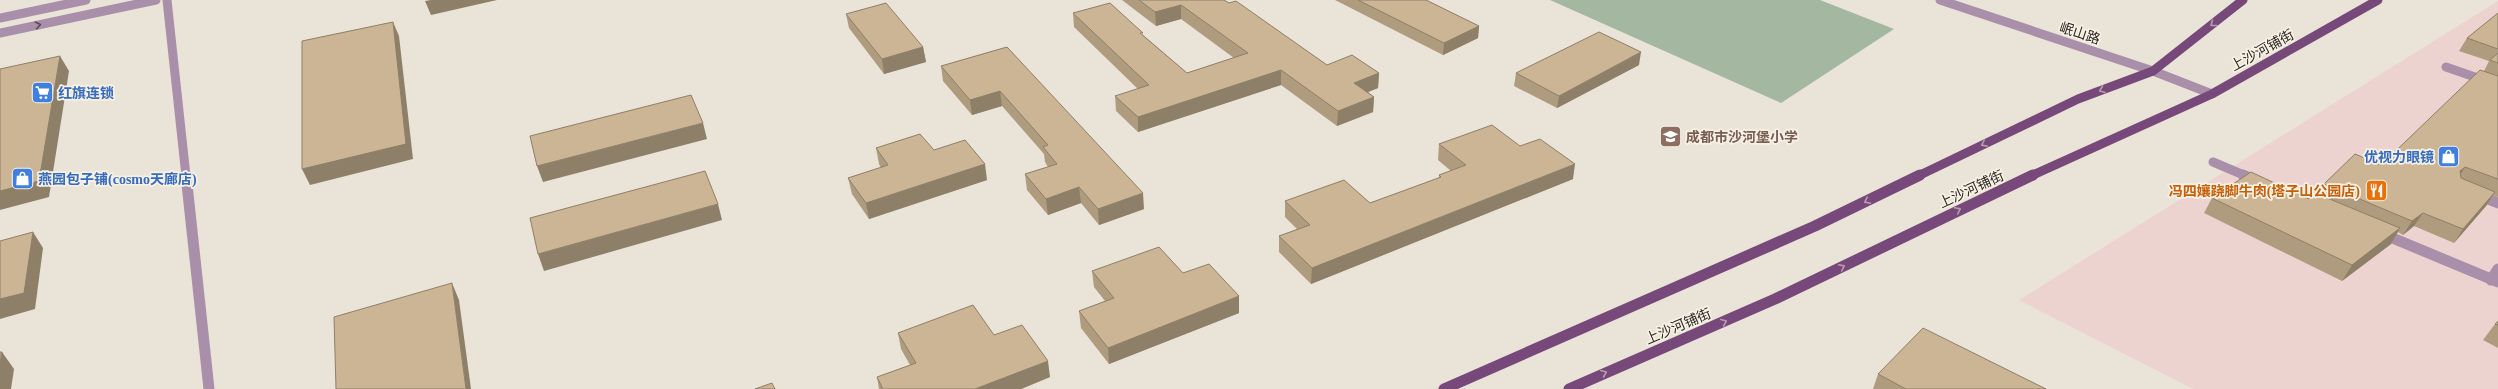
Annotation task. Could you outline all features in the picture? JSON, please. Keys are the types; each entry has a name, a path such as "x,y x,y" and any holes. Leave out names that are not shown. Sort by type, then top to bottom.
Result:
{"main road":[{"path":"1444,389 1815,226 2078,99 2153,71 2243,0"},
{"name":"上沙河铺街","path":"1569,389 1775,299 1972,203 2212,94 2378,0"}],"street":[{"path":"0,18 86,0"},
{"path":"0,33 156,0"},
{"path":"167,0 209,389"},
{"name":"岷山路","path":"1940,0 2153,71 2212,94"},
{"path":"2446,68 2498,85"},
{"path":"2213,162 2264,184"},
{"path":"2471,192 2498,203"},
{"path":"2374,230 2495,281 2498,269"}],"shaded area":[{"path":"2498,1 2498,389 2193,389 2019,300"}],"green space":[{"path":"1550,0 1820,0 1894,29 1781,103"}],"building":[{"path":"1139,0 1224,0 1229,3 1236,1 1327,65 1352,55 1379,73 1354,83 1374,97 1338,111 1281,70 1138,117 1115,96 1149,85 1073,13 1110,3 1143,33 1140,33 1187,73 1248,53 1181,5 1155,12"},
{"path":"1358,0 1426,0 1479,26 1444,43"},
{"path":"886,3 923,47 882,59 846,14"},
{"path":"2498,13 2498,49 2467,38"},
{"path":"393,22 406,144 302,169 302,41"},
{"path":"1599,32 1641,52 1559,96 1516,73"},
{"path":"1007,47 1143,193 1098,209 1079,187 1046,199 1025,174 1057,164 1043,147 1048,145 1000,91 970,100 941,66"},
{"path":"2498,53 2498,63 2490,60"},
{"path":"60,56 39,181 0,191 0,69"},
{"path":"2480,70 2498,76 2498,179 2465,167 2460,171 2461,178 2495,192 2463,229 2423,213 2412,221 2324,184 2355,154 2381,165"},
{"path":"691,95 703,123 537,166 530,136"},
{"path":"1492,125 1520,146 1540,139 1575,164 1312,268 1279,236 1310,225 1285,201 1344,180 1370,203 1441,177 1439,175 1466,165 1439,144"},
{"path":"920,134 934,150 965,140 985,164 866,203 848,178 888,165 876,148"},
{"path":"705,171 718,204 538,254 530,218"},
{"path":"2251,172 2309,199 2315,193 2400,228 2352,265 2212,198"},
{"path":"33,232 24,293 0,299 0,241"},
{"path":"1159,247 1183,273 1209,264 1239,296 1108,348 1079,311 1114,298 1092,271"},
{"path":"452,283 466,389 336,389 334,317"},
{"path":"973,305 994,335 1022,325 1048,361 975,389 883,389 877,377 916,363 898,333"},
{"path":"1923,328 2046,389 1906,389 1878,374"},
{"path":"0,352 2,352 0,364"},
{"path":"772,383 775,389 755,389"}],"place":[{"name":"红旗连锁","path":"42,93"},
{"name":"成都市沙河堡小学","path":"1671,137"},
{"name":"优视力眼镜","path":"2449,157"},
{"name":"燕园包子铺(cosmo天廊店)","path":"23,179"},
{"name":"冯四孃跷脚牛肉(塔子山公园店)","path":"2376,191"}]}
